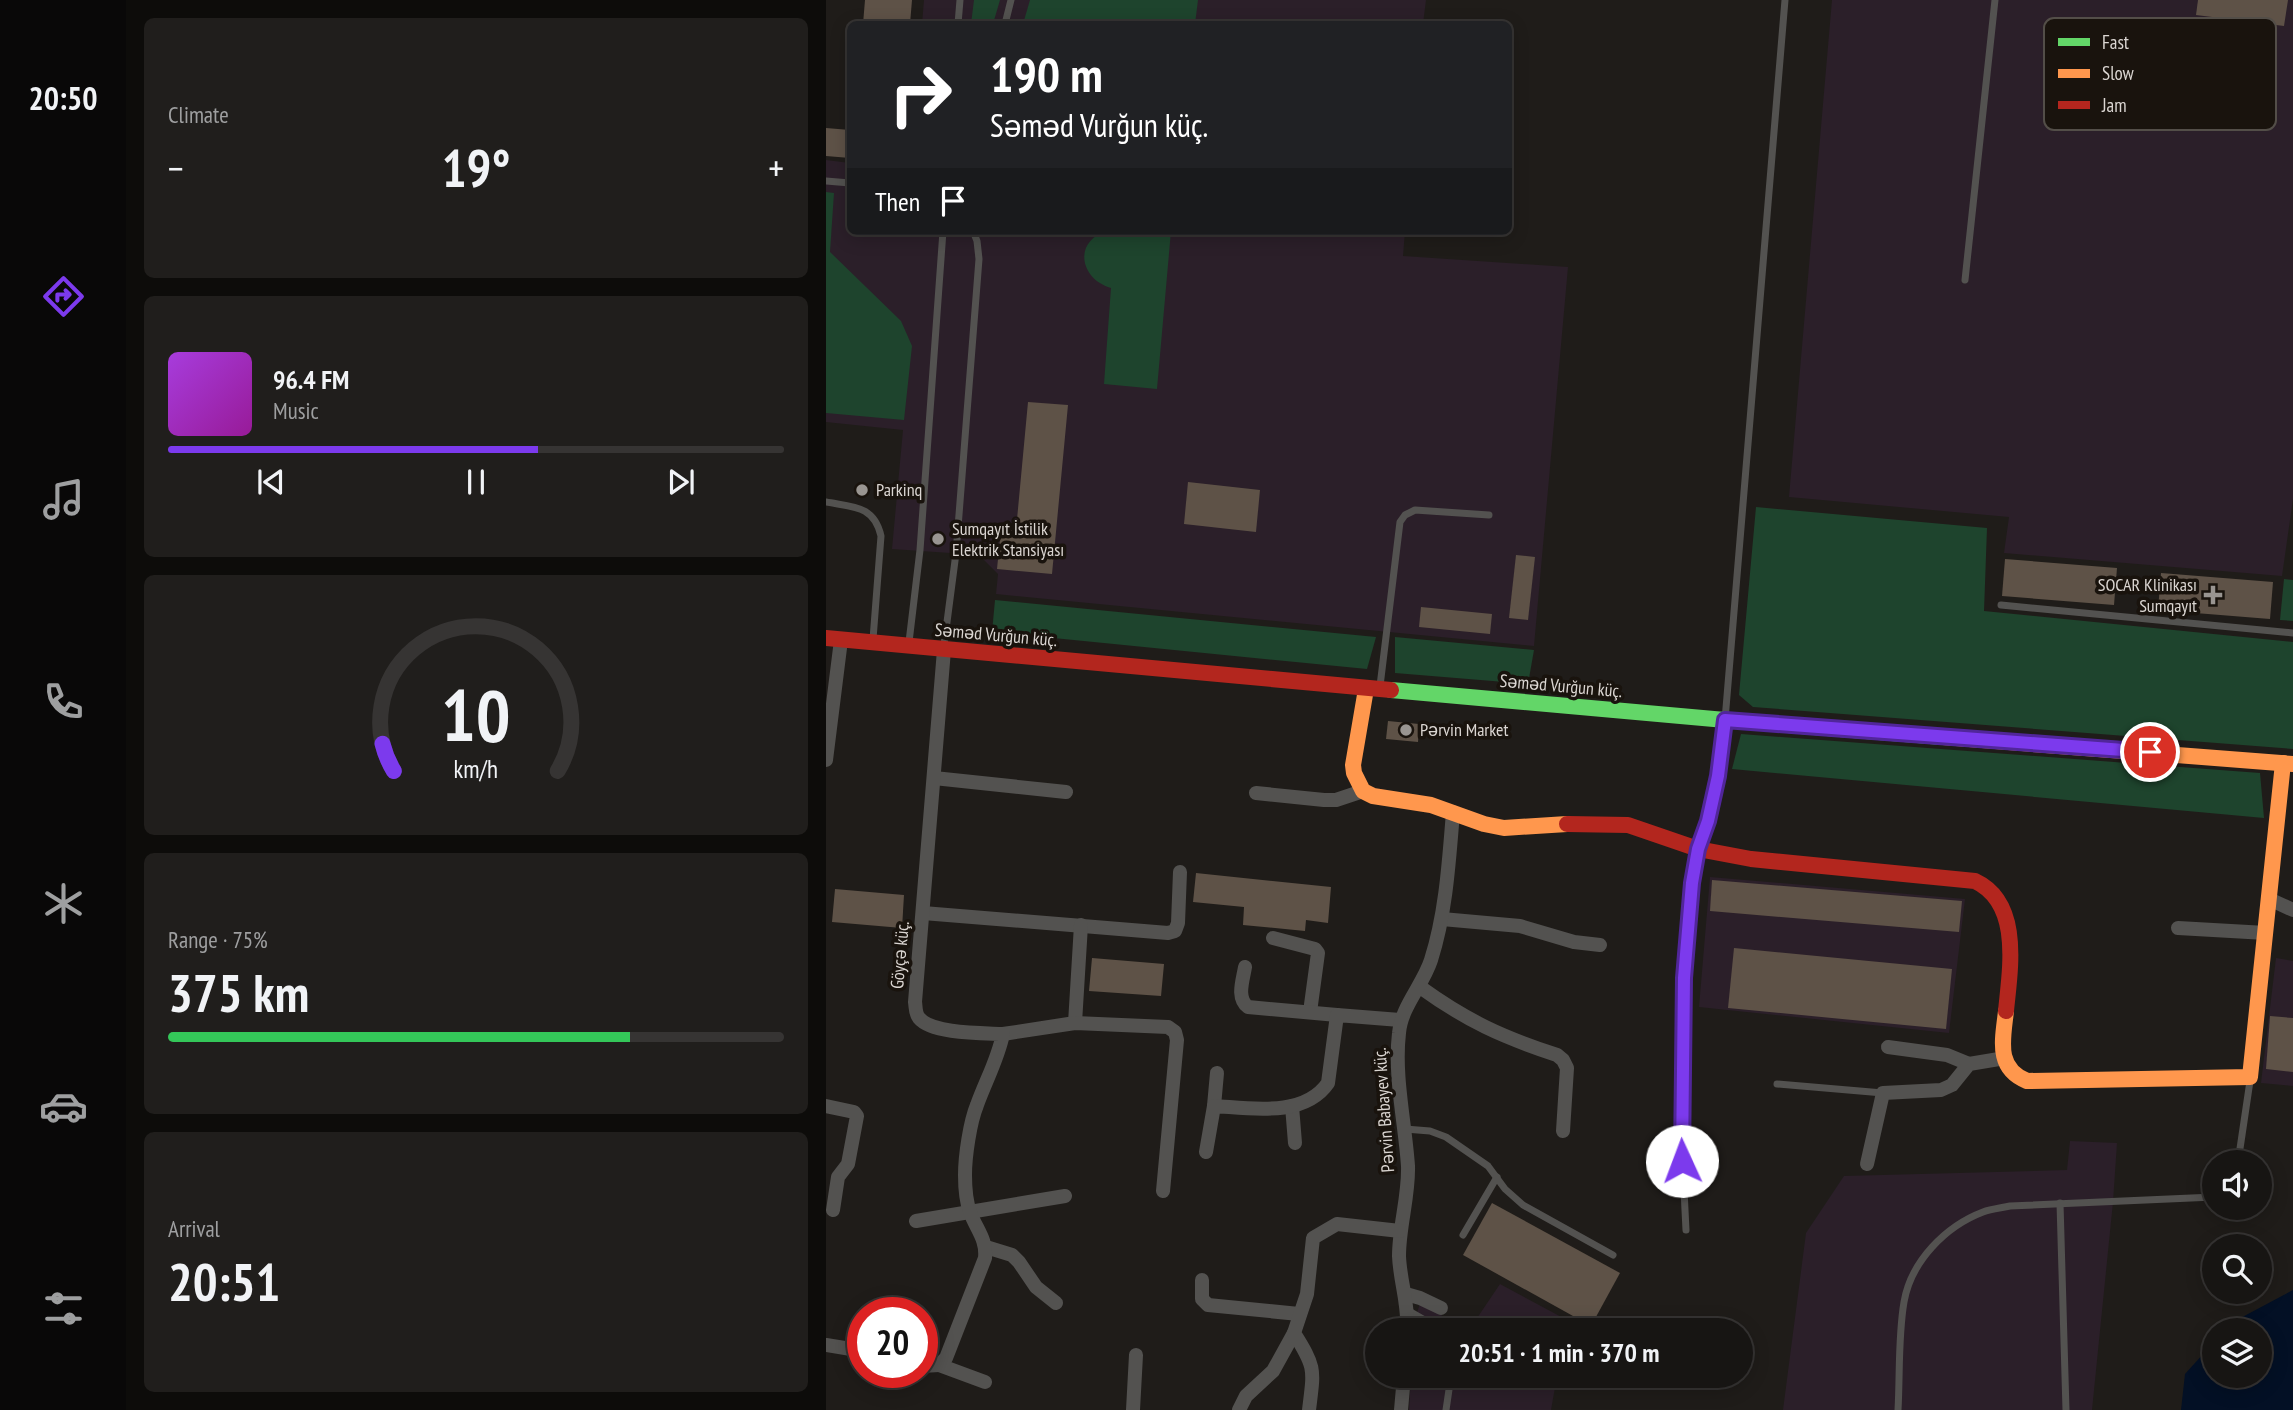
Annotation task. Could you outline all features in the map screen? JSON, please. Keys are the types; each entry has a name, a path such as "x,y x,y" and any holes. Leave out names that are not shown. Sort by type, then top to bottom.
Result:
{"street":[{"name":"Səməd Vurğun küç.","path":"833,639 1725,720 2288,763"},
{"path":"826,760 833,639"},
{"name":"Göyçə küç.","path":"944,650 916,1014 921,1021 949,1030 1003,1034"},
{"path":"1373,689 1353,765 1363,791 1373,796 1431,805 1484,824 1504,828 1590,823 1628,825 1698,849 1751,859 1980,883 2000,901 2006,916 2009,940 2003,1042 2005,1058 2008,1070 2014,1077 2027,1081 2250,1077 2269,900 2288,763"},
{"path":"934,778 1066,792"},
{"path":"1256,793 1336,800 1363,791"},
{"name":"Pərvin Babayev küç.","path":"1408,1318 1400,1271 1400,1231 1408,1187 1398,1057 1400,1020 1420,987 1433,956 1442,919 1453,812"},
{"path":"923,913 1168,933 1175,931 1178,923 1180,872"},
{"path":"2269,900 2293,910"},
{"path":"1442,919 1520,926 1574,942 1600,946"},
{"path":"1075,1023 1081,925"},
{"path":"2178,928 2266,933"},
{"path":"1273,938 1315,949 1318,953 1310,1012"},
{"path":"1245,967 1241,995 1248,1007 1400,1020"},
{"path":"1420,987 1451,1010 1489,1030 1557,1055 1563,1060 1567,1068 1563,1131"},
{"path":"1214,1105 1273,1108 1292,1106 1322,1091 1328,1083 1337,1015"},
{"path":"985,1382 939,1365 947,1358 985,1258 986,1247 971,1213 965,1174 975,1108 995,1063 1003,1034 1075,1023 1168,1027 1175,1032 1177,1040 1163,1191"},
{"path":"1888,1047 1947,1055 1969,1064 2005,1058"},
{"path":"1867,1164 1884,1093 1941,1090 1952,1085 1969,1064"},
{"path":"1206,1152 1217,1073"},
{"path":"826,1106 854,1112 857,1116 848,1164 838,1177 833,1210"},
{"path":"1292,1106 1295,1143"},
{"path":"916,1221 1065,1196"},
{"path":"1239,1410 1247,1396 1273,1371 1294,1333 1307,1294 1313,1238 1337,1224 1400,1231"},
{"path":"986,1247 1012,1255 1036,1287 1056,1303"},
{"path":"1202,1280 1202,1299 1208,1305 1299,1314"},
{"path":"1406,1294 1441,1308"},
{"path":"1294,1333 1312,1361 1309,1410"},
{"path":"826,1345 847,1348"},
{"path":"1133,1410 1136,1355"},
{"path":"1401,1410 1403,1388"}],"lane":[{"path":"958,21 960,0"},
{"path":"1005,21 1011,0"},
{"path":"1686,1230 1681,1139 1684,978 1692,883 1698,849 1708,821 1718,776 1725,720 1785,0"},
{"path":"1965,280 1995,0"},
{"path":"826,181 847,183"},
{"path":"909,646 920,550 943,235"},
{"path":"944,650 956,553 979,259 975,235"},
{"path":"826,502 867,511 878,526 881,536 873,643"},
{"path":"1373,689 1400,522 1405,515 1415,510 1489,515"},
{"path":"2001,605 2293,633"},
{"path":"2240,1150 2250,1077"},
{"path":"1777,1084 1884,1093"},
{"path":"1405,1129 1430,1131 1446,1137 1488,1166 1505,1189 1523,1205 1613,1255"},
{"path":"1463,1235 1497,1177"},
{"path":"1898,1410 1904,1301 1911,1279 1922,1259 1954,1229 1984,1212 2010,1206 2202,1197"},
{"path":"2060,1203 2066,1410"},
{"path":"1409,1311 1421,1318"},
{"path":"1446,1410 1449,1388"}],"shaded area":[{"path":"924,0 1426,0 1423,21 922,21"},
{"path":"1832,0 2293,0 2293,499 2282,576 2004,553 2009,517 1789,497"},
{"path":"826,160 847,163 847,235 1405,235 1403,256 1568,267 1534,646 996,594 998,574 979,555 892,549 903,430 826,422"},
{"path":"1710,877 1965,899 1949,1033 1699,1007"},
{"path":"2276,958 2293,961 2293,1086 2261,1083"},
{"path":"2070,1141 2117,1143 2092,1410 1783,1410 1806,1233 1844,1176 2067,1170"},
{"path":"1500,1284 1563,1318 1477,1318"},
{"path":"1420,1304 1446,1318 1415,1318"},
{"path":"1410,1388 1555,1388 1551,1410 1409,1410"}],"green space":[{"path":"974,0 1000,0 994,21 971,21"},
{"path":"1030,0 1198,0 1195,21 1024,21"},
{"path":"826,192 834,193 830,252 901,321 912,346 904,420 826,413"},
{"path":"1171,235 1157,389 1104,384 1111,288 1092,277 1084,260 1089,242 1097,236"},
{"path":"1756,507 1987,528 1984,611 2293,642 2293,749 1753,707 1739,695"},
{"path":"2284,579 2293,580 2293,621 2280,620"},
{"path":"995,600 1376,637 1367,669 992,632"},
{"path":"1395,637 1534,650 1528,684 1395,673"},
{"path":"1741,734 2260,773 2264,818 1732,769"}],"water":[{"path":"2293,1290 2293,1410 2181,1410 2185,1374 2202,1355 2202,1388 2272,1388 2272,1318 2240,1318 2267,1304 2272,1304 2272,1301"}],"building":[{"path":"865,0 912,0 910,21 863,21"},
{"path":"2198,0 2288,0 2284,26 2276,25 2276,18 2196,15"},
{"path":"826,128 847,130 847,158 826,156"},
{"path":"1028,402 1068,405 1052,574 997,569 1001,529 1016,530"},
{"path":"1188,482 1260,490 1256,532 1184,524"},
{"path":"1516,555 1535,557 1528,620 1509,618"},
{"path":"2005,559 2117,568 2114,605 2002,596"},
{"path":"2161,573 2273,582 2270,619 2158,610"},
{"path":"1421,607 1492,614 1490,634 1419,627"},
{"path":"1388,721 1419,724 1418,742 1386,739"},
{"path":"1196,873 1331,887 1328,923 1306,920 1305,931 1243,925 1244,907 1193,902"},
{"path":"1712,880 1962,901 1959,932 1710,911"},
{"path":"835,889 904,895 902,928 832,922"},
{"path":"1734,948 1952,969 1946,1029 1728,1008"},
{"path":"1092,958 1164,964 1161,996 1089,991"},
{"path":"2270,1016 2293,1018 2293,1072 2266,1069"},
{"path":"1492,1203 1620,1273 1595,1318 1577,1318 1463,1255"}],"traffic: fast":[{"path":"1391,690 1943,737"}],"traffic: slow":[{"path":"1366,689 1353,765 1363,791 1373,796 1431,805 1484,824 1504,828 1567,824"},
{"path":"1943,737 2293,764"},
{"path":"2006,1011 2003,1052 2010,1069 2027,1081 2250,1077 2283,763"}],"traffic: jam":[{"path":"826,638 1391,690"},
{"path":"1567,824 1628,825 1698,849 1751,859 1975,881 1990,891 2007,921 2010,957 2006,1011"}],"place":[{"name":"Parkinq","path":"862,490"},
{"name":"Sumqayıt İstilik Elektrik Stansiyası","path":"938,539"},
{"name":"SOCAR Klinikası Sumqayıt","path":"2213,595"},
{"name":"Pərvin Market","path":"1406,730"}],"route":[{"path":"1682,1161 1684,978 1692,883 1698,849 1708,821 1718,776 1725,720 2150,752"}]}
